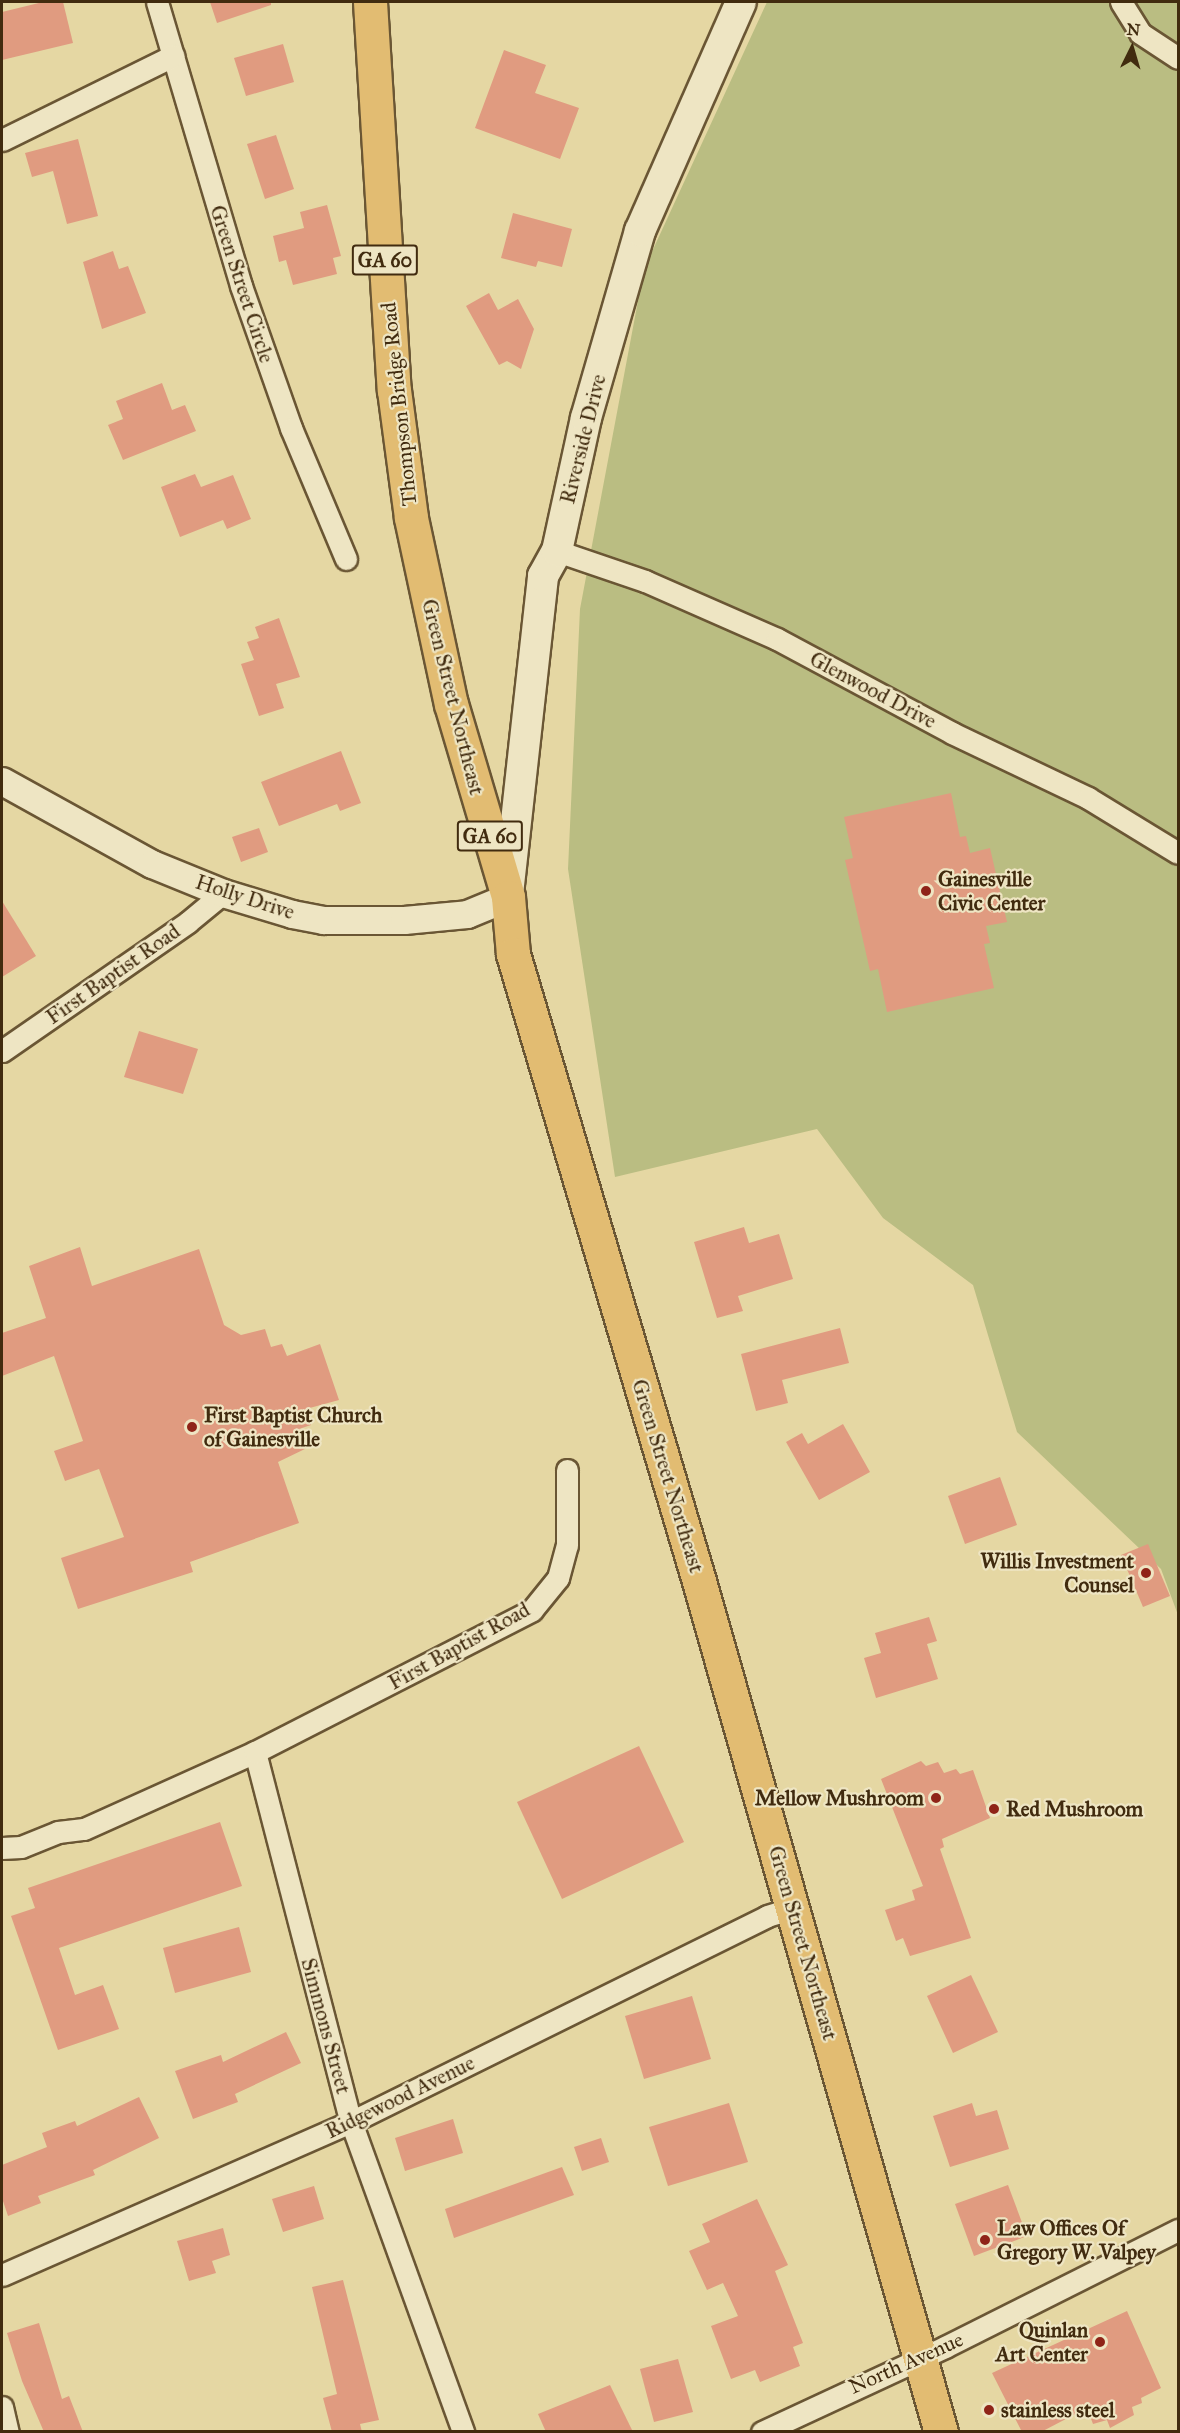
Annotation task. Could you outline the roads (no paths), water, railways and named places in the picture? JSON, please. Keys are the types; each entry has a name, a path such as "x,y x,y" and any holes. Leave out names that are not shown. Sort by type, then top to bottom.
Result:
{"highway":[{"name":"Thompson Bridge Road","path":"370,2 394,390 411,518"},
{"name":"Green Street Northeast","path":"411,518 451,704 508,897 513,954 793,1908 922,2358 941,2432"}],"main road":[{"name":"Riverside Drive","path":"508,897 535,631 543,576 557,551 585,418 640,231 741,2"}],"street":[{"name":"Green Street Circle","path":"158,2 241,286 291,428 346,559"},
{"path":"1120,2 1140,33 1179,58"},
{"path":"2,140 173,56"},
{"name":"Glenwood Drive","path":"557,551 645,581 777,639 952,733 1088,798 1179,853"},
{"name":"Holly Drive","path":"2,781 125,850 223,893 292,914 358,922 466,914 508,897"},
{"name":"First Baptist Road","path":"2,1051 188,922 223,893"},
{"name":"First Baptist Road","path":"2,1848 21,1847 58,1832 84,1829 255,1752 532,1610 558,1578 567,1545 567,1470"},
{"name":"Simmons Street","path":"255,1752 351,2122 463,2432"},
{"name":"Ridgewood Avenue","path":"2,2275 351,2122 766,1916 793,1908"},
{"name":"North Avenue","path":"762,2432 922,2358 1179,2230"},
{"path":"2,2407 8,2432"}],"place":[{"name":"Gainesville Civic Center","path":"926,891"},
{"name":"First Baptist Church of Gainesville","path":"192,1427"},
{"name":"Willis Investment Counsel","path":"1146,1573"},
{"name":"Mellow Mushroom","path":"936,1798"},
{"name":"Red Mushroom","path":"994,1809"},
{"name":"Law Offices Of Gregory W. Valpey","path":"985,2240"},
{"name":"Quinlan Art Center","path":"1100,2342"},
{"name":"stainless steel","path":"989,2410"}]}
